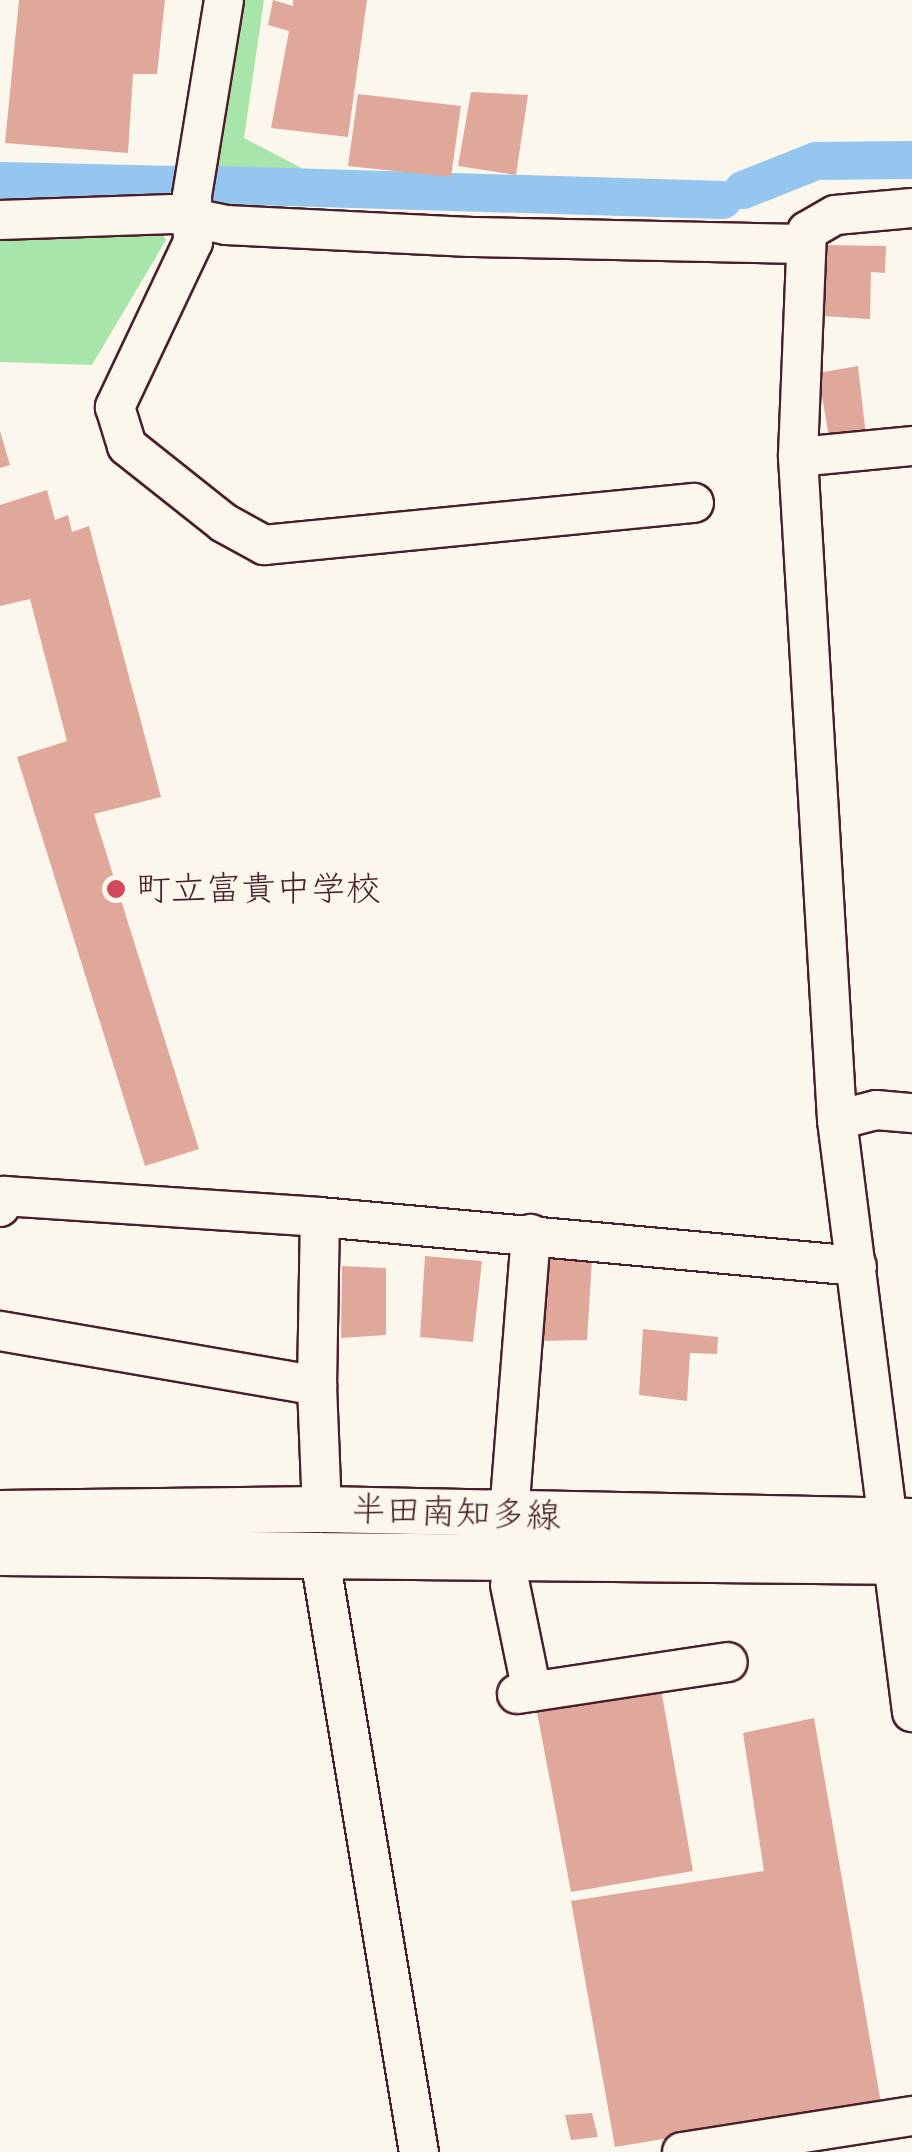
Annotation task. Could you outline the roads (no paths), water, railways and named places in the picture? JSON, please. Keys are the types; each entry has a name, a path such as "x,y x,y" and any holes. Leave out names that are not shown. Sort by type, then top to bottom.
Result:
{"main road":[{"name":"半田南知多線","path":"0,1513 320,1530 901,1541"},
{"name":"半田南知多線","path":"0,1552 509,1514 901,1541"}],"street":[{"path":"224,0 192,215 193,242 115,407 127,446 147,466 254,542 285,546 694,503"},
{"path":"912,208 836,215 806,231 798,457 838,1120 901,1541 912,1712"},
{"path":"0,220 192,215 226,225 433,235 806,244"},
{"path":"798,457 912,446"},
{"path":"838,1120 876,1110 912,1114"},
{"path":"0,1207 4,1196 320,1217 857,1266"},
{"path":"320,1217 316,1386 320,1530 419,2152"},
{"path":"509,1514 531,1234"},
{"path":"0,1331 316,1386"},
{"path":"510,1586 525,1693 728,1662"},
{"path":"682,2152 912,2116"}],"waterway":[{"path":"743,190 816,161 912,160"},
{"path":"3,181 177,185"},
{"path":"218,185 723,200"}],"place":[{"name":"町立富貴中学校","path":"116,889"}]}
